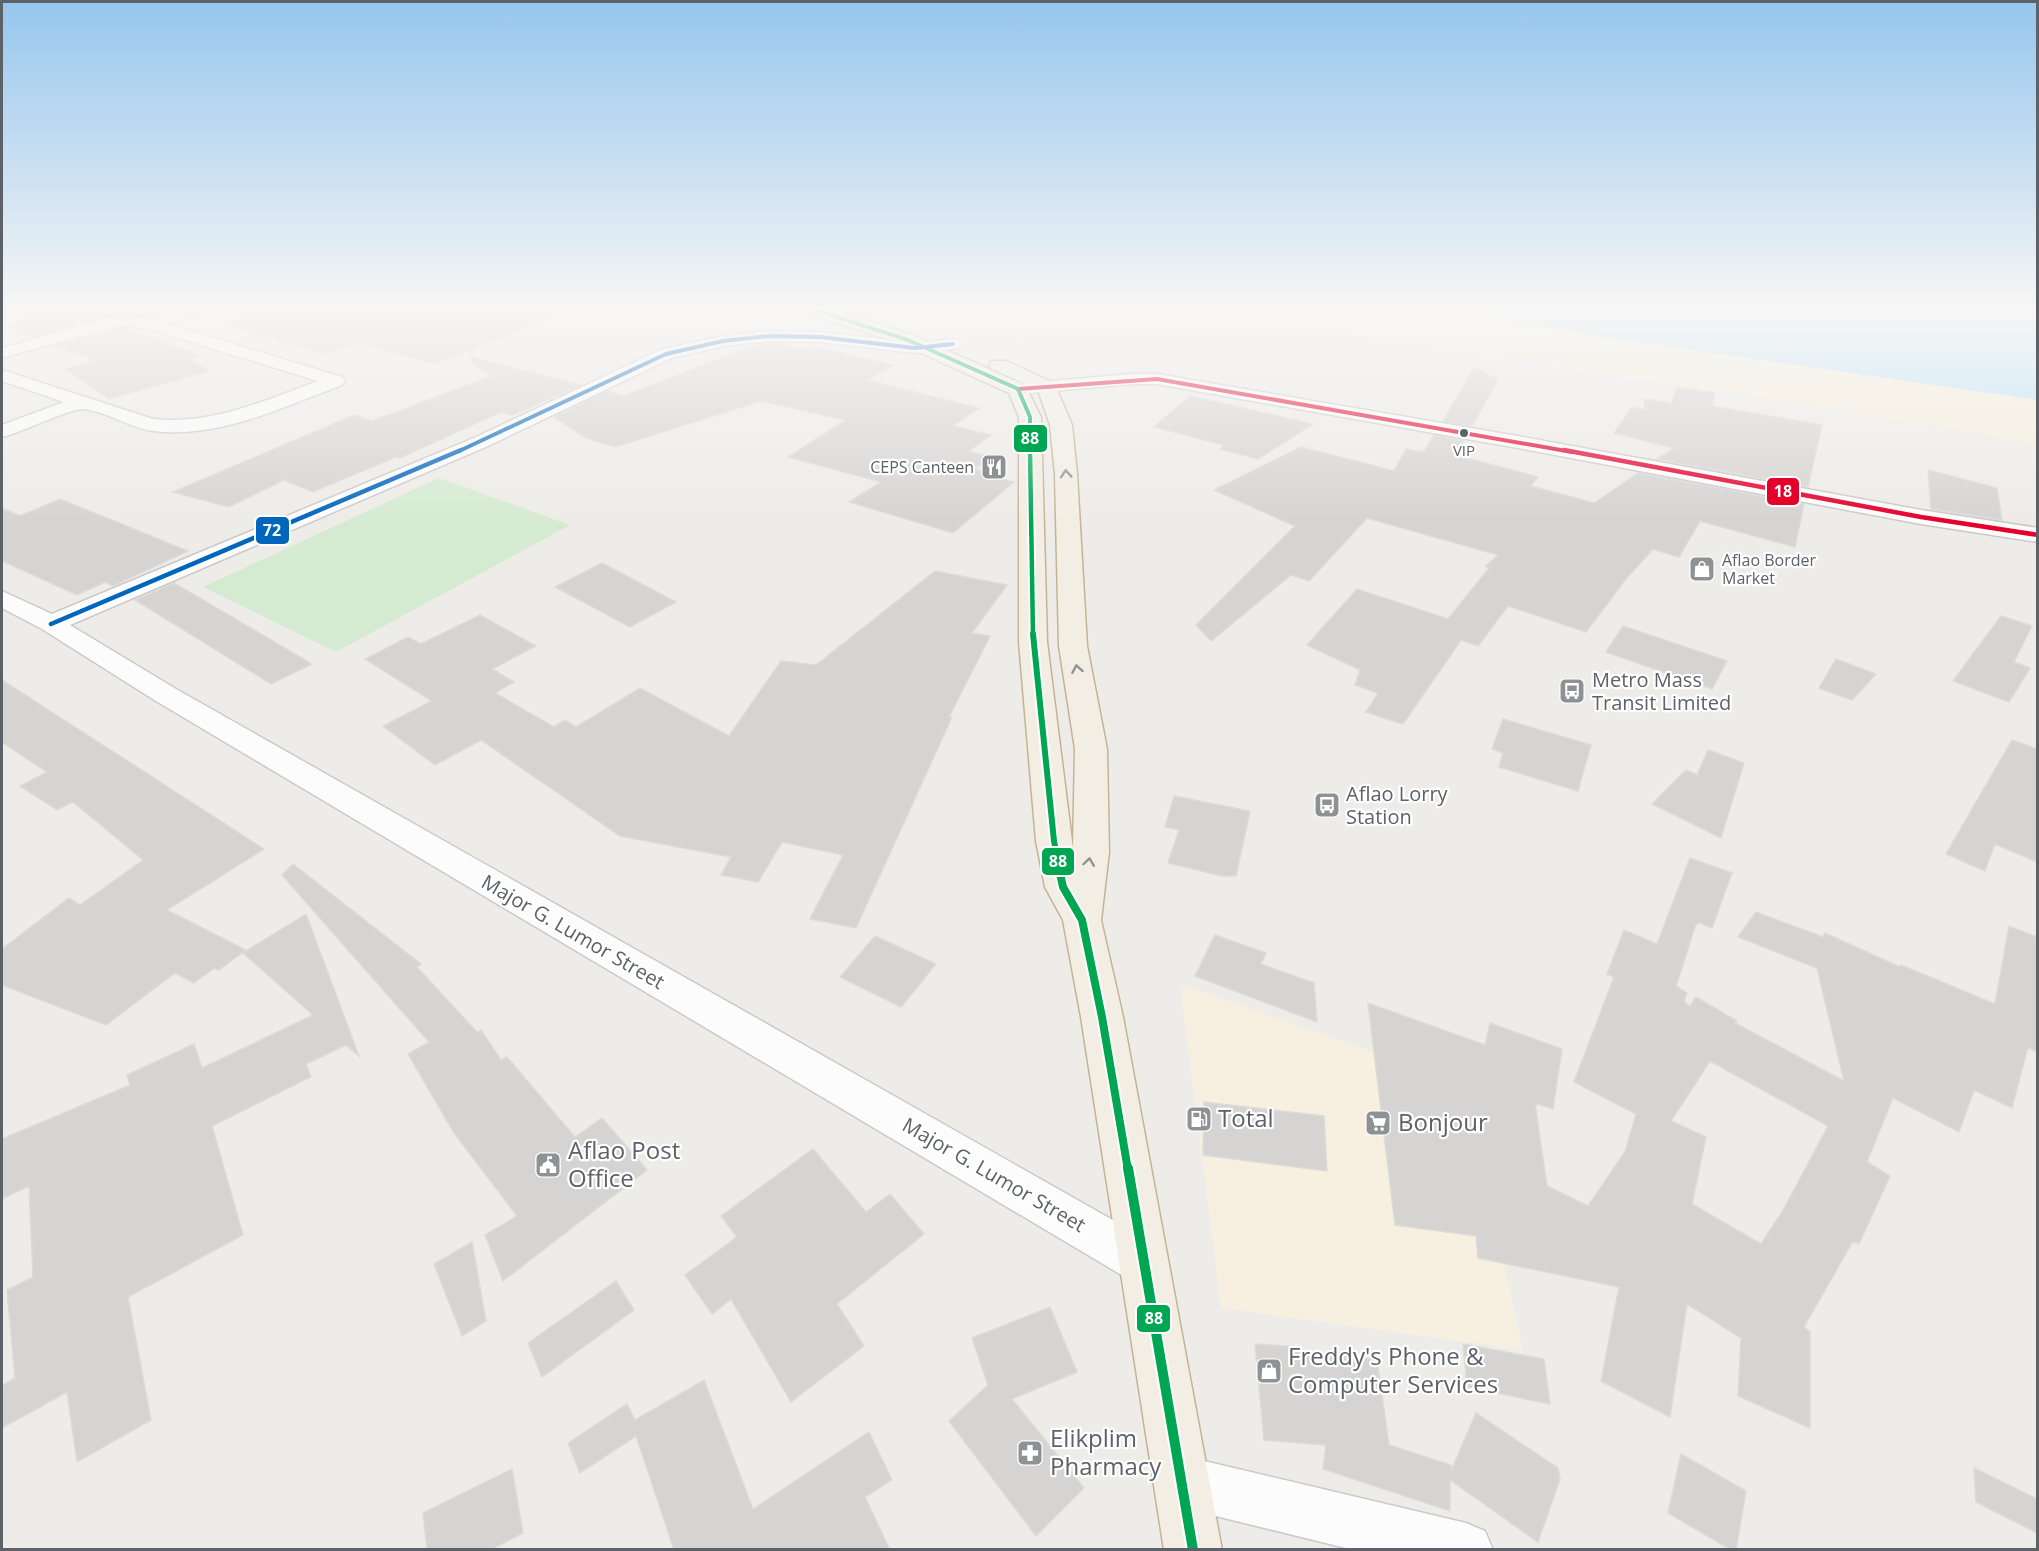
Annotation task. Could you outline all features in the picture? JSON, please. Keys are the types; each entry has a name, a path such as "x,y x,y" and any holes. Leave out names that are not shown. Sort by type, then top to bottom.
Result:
{"highway":[{"path":"1001,379 1018,389 1030,417 1033,642 1054,841 1063,887 1082,920 1102,1017 1146,1264 1193,1550"},
{"path":"1027,379 1047,387 1061,425 1066,474 1073,646 1091,749 1091,852 1082,920"}],"street":[{"path":"15,379 150,425 190,428 237,416 336,381 331,379"},
{"path":"51,624 481,442 613,379"},
{"path":"1018,389 1128,379"},
{"path":"1159,379 1534,445 1851,505 2037,535"},
{"path":"2,431 82,402"},
{"name":"Major G. Lumor Street","path":"2,598 51,624 176,701 1146,1264"},
{"path":"1183,1482 1466,1550"}],"shaded area":[{"path":"1180,984 1465,1084 1523,1350 1221,1308"}],"green space":[{"path":"439,478 570,525 336,652 203,587"}],"sand":[{"path":"1640,379 1896,379 2037,400 2037,445 1974,432"}],"water":[{"path":"1896,379 2037,379 2037,400"}],"building":[{"path":"81,379 179,379 109,399"},
{"path":"483,379 559,379 581,385 513,415 501,412 400,458 396,457 313,492 284,480 229,507 173,492 354,415 372,421"},
{"path":"667,379 868,379 979,408 953,426 991,435 969,451 991,457 975,469 996,474 993,477 1014,482 953,533 849,502 881,482 788,457 846,420 761,401 615,447 586,438 554,417 607,391 624,396"},
{"path":"1468,379 1498,380 1472,426 1443,421"},
{"path":"1677,387 1715,393 1712,406 1822,425 1808,487 1657,459 1674,448 1614,433 1632,407 1645,410 1644,399 1672,403"},
{"path":"1190,396 1313,424 1258,459 1220,449 1224,445 1154,427"},
{"path":"1434,435 1464,441 1456,455 1538,477 1531,486 1594,503 1638,473 1804,504 1795,547 1700,521 1679,557 1653,549 1626,579 1586,632 1508,606 1478,646 1461,640 1403,724 1366,712 1378,693 1355,685 1360,670 1307,645 1357,589 1448,619 1489,568 1486,566 1498,555 1367,518 1309,581 1291,575 1211,641 1196,625 1295,526 1214,490 1301,447 1394,471 1406,449 1424,452"},
{"path":"1928,470 1997,488 2002,520 1931,509"},
{"path":"60,499 188,551 113,586 105,582 77,595 2,561 2,508 20,516"},
{"path":"602,563 676,602 630,627 555,587"},
{"path":"935,571 1007,585 972,633 990,636 949,717 952,717 856,928 810,919 843,855 782,842 758,882 721,875 731,857 620,836 481,740 435,765 383,726 432,701 365,659 408,637 421,644 480,615 536,646 492,669 514,682 495,693 554,727 565,720 576,727 640,688 729,736 781,661 816,665"},
{"path":"174,583 312,664 271,684 135,600"},
{"path":"2001,616 2032,626 2014,662 2030,668 2009,702 1953,681"},
{"path":"1623,626 1727,661 1712,689 1606,652"},
{"path":"1836,659 1876,674 1852,700 1819,688"},
{"path":"2,680 264,849 167,910 246,950 219,970 214,968 194,983 175,973 106,1025 2,985 2,949 69,898 80,905 143,860 73,802 57,810 20,786 47,772 2,742"},
{"path":"1503,719 1591,745 1578,791 1499,767 1503,753 1492,749"},
{"path":"2012,740 2037,749 2037,862 1995,844 1985,871 1946,854"},
{"path":"1708,750 1744,763 1721,838 1652,804 1686,770 1697,775"},
{"path":"1174,796 1250,811 1236,876 1222,876 1168,863 1179,830 1165,827"},
{"path":"1690,858 1732,873 1712,928 1698,922 1695,927 1676,986 1687,993 1684,1002 1690,1006 1696,997 1737,1021 1735,1023 1844,1081 1817,968 1738,937 1756,912 1823,937 1825,933 1900,967 1901,965 1995,1004 2009,926 2037,937 2037,1052 2028,1047 2012,1108 1974,1090 1959,1132 1893,1098 1867,1162 1890,1176 1859,1244 1853,1241 1804,1327 1810,1332 1810,1428 1738,1396 1741,1338 1687,1304 1670,1417 1601,1381 1619,1287 1478,1258 1476,1236 1395,1225 1368,1003 1485,1045 1490,1023 1562,1049 1553,1109 1535,1103 1547,1186 1588,1206 1625,1152 1636,1114 1574,1082 1614,977 1607,974 1624,930 1657,944","holes":["1710,1061 1828,1126 1782,1212 1761,1244 1692,1204 1706,1137 1671,1121"]},
{"path":"293,864 421,964 417,967 477,1032 481,1030 501,1060 507,1057 575,1137 602,1118 647,1170 503,1281 485,1235 517,1216 454,1133 408,1054 429,1042 282,875"},
{"path":"306,914 359,1056 346,1045 306,1064 311,1077 212,1126 243,1235 128,1297 151,1420 77,1462 67,1392 2,1428 2,1386 15,1378 7,1290 33,1277 29,1186 2,1199 2,1139 130,1085 127,1075 194,1044 202,1068 313,1015 243,953"},
{"path":"1215,935 1266,953 1261,964 1314,983 1317,1022 1195,976"},
{"path":"875,936 936,964 901,1007 840,977"},
{"path":"1204,1102 1324,1116 1327,1171 1203,1155"},
{"path":"813,1149 866,1212 890,1194 924,1234 837,1304 864,1346 791,1402 731,1299 712,1314 685,1275 737,1237 721,1216"},
{"path":"472,1242 486,1321 462,1336 434,1264"},
{"path":"616,1281 634,1310 542,1377 528,1343"},
{"path":"1050,1307 1077,1372 1012,1399 1084,1488 1036,1536 949,1421 988,1385 972,1338"},
{"path":"1255,1344 1300,1347 1301,1353 1377,1359 1389,1445 1451,1465 1451,1471 1476,1413 1558,1468 1560,1479 1538,1542 1450,1480 1450,1511 1323,1469 1326,1445 1264,1440"},
{"path":"1463,1344 1544,1359 1550,1404 1467,1387"},
{"path":"704,1380 753,1509 869,1432 892,1480 865,1497 890,1550 674,1550 636,1436 580,1473 568,1443 627,1404 635,1420"},
{"path":"1681,1454 1746,1491 1736,1550 1731,1550 1668,1513"},
{"path":"1974,1468 2037,1499 2037,1533 1976,1502"},
{"path":"512,1469 523,1533 490,1550 427,1550 423,1513"}],"transit line":[{"name":"72","path":"51,624 481,442 613,379"},
{"name":"88","path":"996,379 1018,389 1030,417 1033,642 1054,841 1063,887 1082,920 1102,1017 1193,1550"},
{"name":"18","path":"1018,389 1128,379"},
{"name":"18","path":"1159,379 1534,445 1921,517 2038,535"}],"place":[{"name":"VIP","path":"1464,433"},
{"name":"CEPS Canteen","path":"994,467"},
{"name":"Aflao Border Market","path":"1702,569"},
{"name":"Metro Mass Transit Limited","path":"1572,691"},
{"name":"Aflao Lorry Station","path":"1327,805"},
{"name":"Total","path":"1199,1119"},
{"name":"Bonjour","path":"1378,1123"},
{"name":"Aflao Post Office","path":"548,1165"},
{"name":"Freddy's Phone & Computer Services","path":"1269,1371"},
{"name":"Elikplim Pharmacy","path":"1030,1453"}]}
